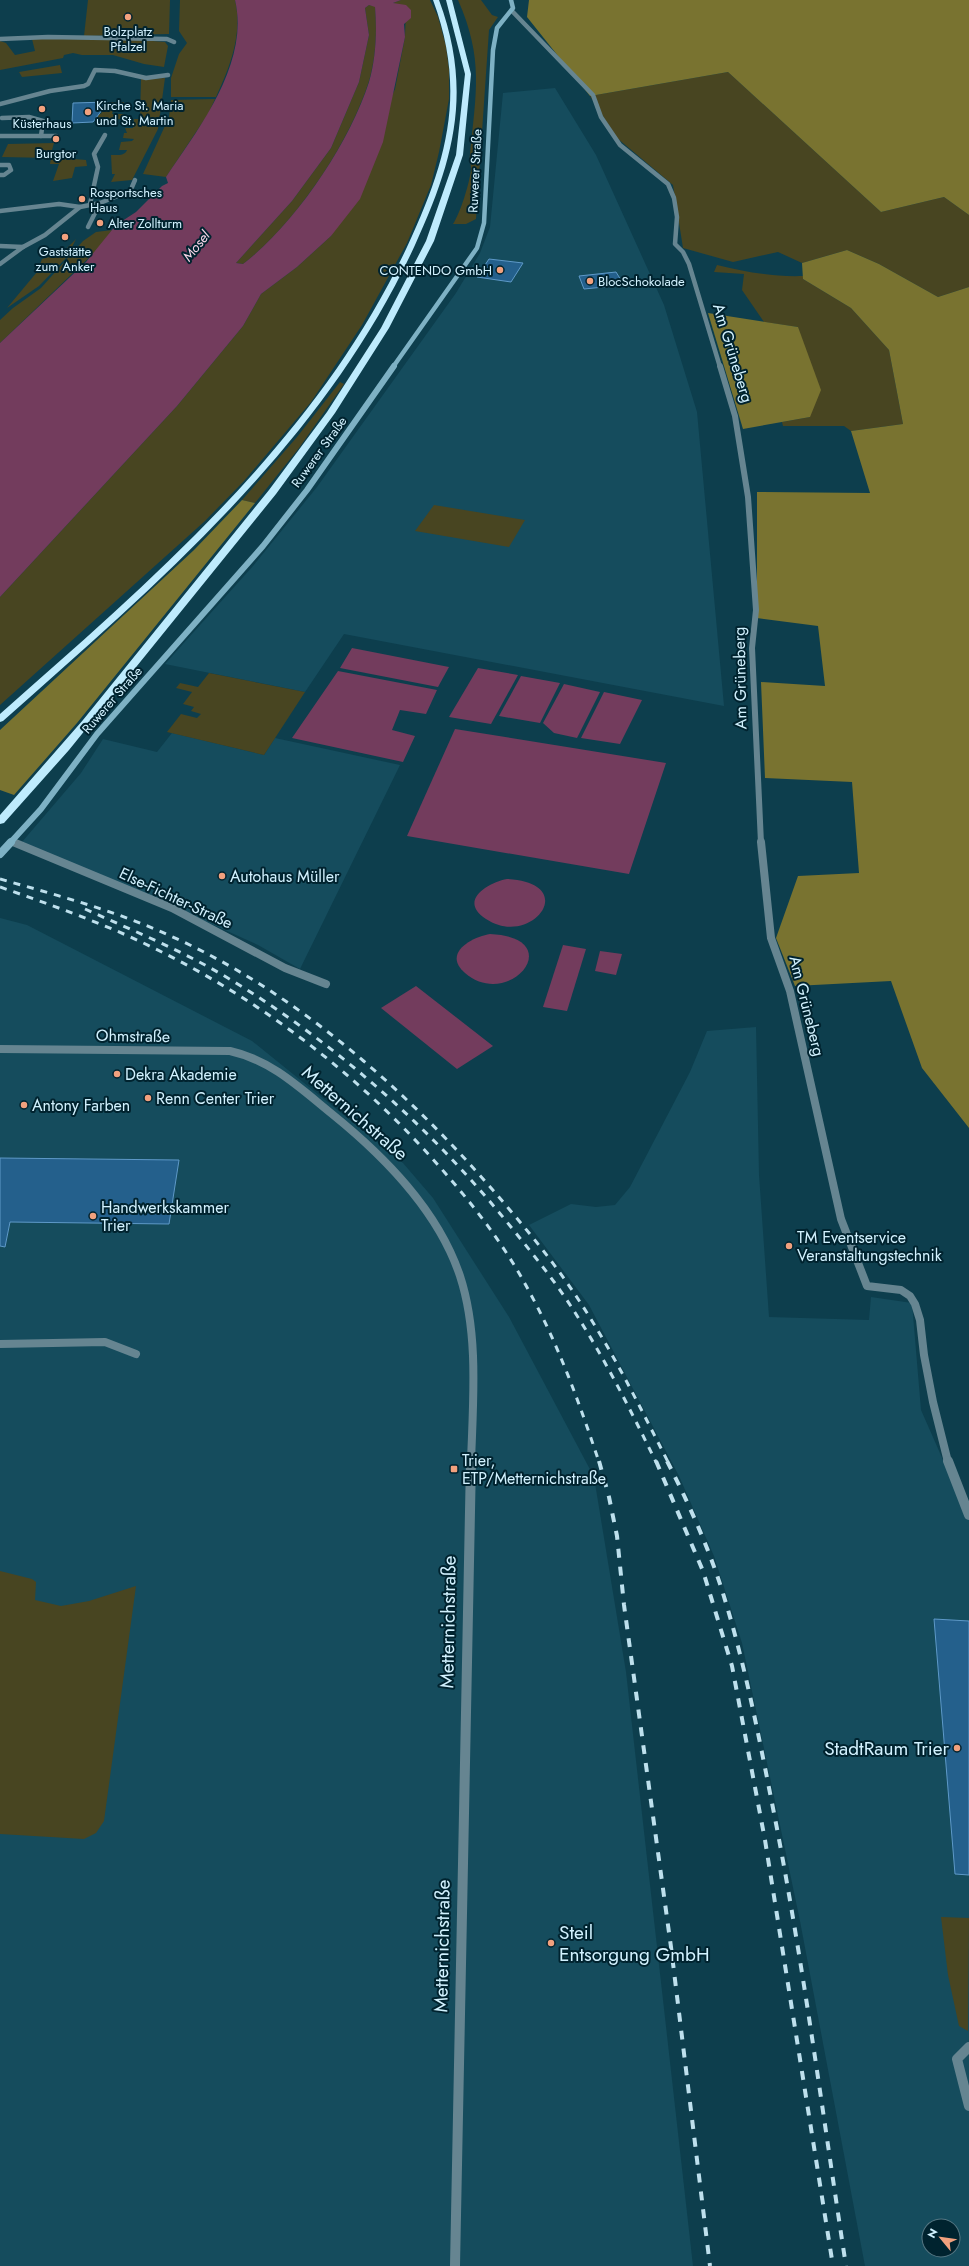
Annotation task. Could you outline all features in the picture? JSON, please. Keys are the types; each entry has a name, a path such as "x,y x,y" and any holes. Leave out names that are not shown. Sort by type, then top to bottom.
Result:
{"highway":[{"path":"0,719 141,591 209,526 254,479 328,388 364,336 396,280 421,227 443,168 453,124 456,73 452,44 436,0"},
{"path":"0,821 73,740 278,486 352,383 402,298 450,191 465,124 468,73 465,45 455,13 449,0"}],"main road":[{"path":"511,0 513,4 512,12"},
{"name":"Ruwerer Straße","path":"0,854 42,809 98,734 263,546 307,490 477,248 484,224 495,35 499,25 512,12"}],"street":[{"name":"Am Grüneberg","path":"512,12 593,95 601,117 620,145 668,184 674,198 677,217 675,244 683,252 688,264 736,416 748,497 756,610 752,648 761,845 771,938 790,992 841,1219 867,1286 903,1290 911,1296 918,1311 921,1322 926,1369 954,1482 969,1515"},
{"path":"0,40 48,36 167,39 174,42"},
{"path":"0,104 50,92 84,86 88,84 95,70 100,69 116,70 146,78 168,75"},
{"path":"0,123 2,116 29,117 43,121 41,136"},
{"path":"90,204 98,167 94,154 105,135"},
{"path":"0,136 56,136"},
{"path":"0,165 10,165 11,170 4,176 0,175"},
{"path":"132,187 135,180"},
{"path":"0,264 22,247 45,235 80,207 100,203 128,192"},
{"path":"88,227 100,203"},
{"path":"0,211 59,204 80,207"},
{"path":"0,246 22,247"},
{"name":"Else-Fichter-Straße","path":"12,842 172,908 285,968 326,984"},
{"name":"Ohmstraße","path":"0,1049 230,1051 264,1062"},
{"name":"Metternichstraße","path":"264,1062 278,1070 381,1155 414,1191 434,1224 458,1273 467,1314 470,1342 472,1430 465,1684 455,2266"},
{"path":"0,1344 105,1342 136,1354"},
{"path":"969,2047 957,2060 969,2106"}],"shaded area":[{"name":"Bolzplatz Pfalzel","path":"88,0 170,0 169,34 84,36"},
{"path":"180,0 235,0 237,25 234,50 216,97 171,97 171,78 179,54 187,43 179,31"},
{"path":"401,0 430,0 438,17 446,46 449,70 449,99 431,185 407,243 362,325 311,402 244,481 205,521 0,705 0,597 177,406 243,326 261,294 297,267 331,236 395,89 405,37 406,5 399,6 393,3"},
{"path":"458,0 481,0 492,15 498,17 489,30 476,219 466,224 453,224 462,206 471,169 470,156 476,94 476,76 472,40"},
{"path":"529,0 969,0 969,215 944,197 881,212 728,72 590,96 527,17"},
{"path":"369,5 375,6 375,53 369,81 348,131 318,181 282,227 263,247 243,264 236,263 292,201 331,148 359,82 369,35 365,8"},
{"path":"32,39 128,39 165,42 168,46 164,67 144,64 113,55 82,55 73,53 64,55 63,58 0,70 0,41 6,43 15,55 35,51"},
{"path":"60,65 62,73 22,77 19,72"},
{"path":"728,72 881,212 944,197 969,215 969,287 938,297 879,264 847,250 802,263 778,252 733,262 683,248 673,185 617,138 590,96"},
{"path":"165,78 158,129 132,180 111,182 115,174 112,174 111,155 120,155 126,152 127,150 119,150 121,142 132,141 134,139 123,138 124,133 127,133 125,128 133,128 134,119 140,119 141,79"},
{"path":"555,88 596,155 664,305 697,412 724,706 344,634 305,692 165,664 253,566 317,487 456,293 480,253 490,227 503,93"},
{"path":"215,99 208,114 166,177 143,174 169,117 171,100"},
{"path":"99,102 124,102 122,111 113,111 112,114 124,114 124,119 98,120 98,115 102,113 99,109 107,106"},
{"path":"54,143 50,157 86,160 87,166 75,167 72,178 53,181 59,164 50,164 51,158 2,157 8,144"},
{"path":"112,230 99,248 0,343 0,320 13,308 41,288 83,241 96,232"},
{"path":"76,239 70,251 65,254 67,257 39,286 7,308 37,272 42,259 61,254"},
{"path":"847,250 879,264 938,297 969,287 969,1128 922,1068 891,981 795,986 776,938 798,876 859,873 852,782 765,778 761,682 825,686 818,626 757,618 757,492 870,493 851,431 903,424 889,350 851,308 803,279 802,263"},
{"path":"717,265 760,274 803,276 803,279 851,308 889,350 903,424 851,431 844,426 783,426 782,422 810,417 798,327 764,322 742,290 744,274 714,272"},
{"path":"708,313 798,327 821,390 810,417 743,429"},
{"path":"340,382 344,384 299,448 255,503 242,500 297,437"},
{"path":"242,500 255,503 77,723 14,795 0,790 0,730 194,550"},
{"path":"434,505 525,520 509,547 415,531"},
{"path":"209,673 305,692 264,755 167,732 181,714 197,718 201,714 191,711 194,707 183,704 192,692 176,688 180,683 198,687"},
{"name":"Autohaus Müller","path":"172,733 264,755 275,738 400,765 300,969 258,945 22,842 81,773 103,739 157,752"},
{"path":"0,918 27,925 252,1041 403,1163 433,1198 509,1317 594,1477 626,1672 693,2266 0,2266"},
{"path":"756,1027 759,1175 769,1317 869,1320 871,1297 912,1303 921,1410 969,1519 969,2266 865,2266 800,1921 742,1643 714,1556 679,1476 589,1305 529,1225 571,1204 596,1207 615,1205 630,1187 690,1072 707,1031"},
{"path":"0,1571 32,1579 36,1582 35,1600 61,1606 89,1601 136,1586 104,1821 96,1833 84,1839 0,1834"},
{"path":"941,1917 969,1918 968,2031 959,2026 948,1975"}],"water":[{"name":"Mosel","path":"235,0 401,0 393,3 406,5 411,10 411,18 404,24 405,37 383,142 360,199 331,236 297,267 261,294 243,326 177,406 0,597 0,343 86,262 116,225 136,212 162,186 168,183 166,177 193,138 218,94 228,71 235,47 238,24","holes":["369,5 375,7 376,25 373,64 369,82 348,131 318,181 282,227 263,247 243,264 236,263 292,201 331,148 359,82 369,35 365,8"]},
{"path":"352,648 449,667 438,687 340,668"},
{"path":"478,668 518,675 491,724 449,717"},
{"path":"338,671 437,690 426,714 400,710 392,730 415,736 403,762 292,738"},
{"path":"521,676 560,683 540,723 499,716"},
{"path":"564,684 600,692 577,738 554,733 543,723"},
{"path":"604,692 642,700 620,744 581,738"},
{"path":"455,729 666,763 629,874 407,836"},
{"path":"507,879 529,883 542,891 545,901 542,912 532,921 519,926 503,926 486,919 478,912 475,906 475,899 478,894 491,884"},
{"path":"490,934 514,938 526,947 529,958 524,969 513,978 499,984 482,982 465,973 459,966 457,959 458,953 468,942"},
{"path":"563,945 586,949 567,1011 543,1007"},
{"path":"600,951 622,954 616,975 595,971"},
{"path":"416,986 493,1046 457,1069 381,1008"}],"building":[{"name":"Kirche St. Maria und St. Martin","path":"108,102 93,122 72,123 73,103"},
{"name":"CONTENDO GmbH","path":"489,259 523,263 511,282 477,277"},
{"path":"616,272 624,285 584,289 579,276"},
{"path":"0,1158 179,1160 169,1224 10,1222 5,1247 0,1246"},
{"name":"StadtRaum Trier","path":"934,1619 969,1621 969,1875 955,1874"}],"railway":[{"path":"0,879 84,904 146,925 215,958 263,986 309,1017 353,1052 395,1089 435,1128 518,1219 551,1260 600,1334 624,1376 668,1462"},
{"path":"0,887 64,910 126,935 210,978 251,1003 290,1030 327,1058 363,1089 430,1156 458,1188 509,1256 541,1313 560,1355 599,1462"},
{"path":"85,909 162,943 199,962 218,972 276,1009 351,1065 421,1128 454,1161 485,1196 561,1291 607,1366 656,1462"},
{"path":"599,1461 609,1497 617,1536 624,1605 671,1947 710,2266"},
{"path":"656,1461 703,1571 732,1666 765,1840 833,2266"},
{"path":"667,1461 697,1523 716,1571 729,1613 749,1692 771,1798 792,1915 846,2266"}],"place":[{"name":"Bolzplatz Pfalzel","path":"128,17"},
{"name":"Küsterhaus","path":"42,109"},
{"name":"Kirche St. Maria und St. Martin","path":"88,112"},
{"name":"Burgtor","path":"56,139"},
{"name":"Rosportsches Haus","path":"82,199"},
{"name":"Alter Zollturm","path":"100,223"},
{"name":"Gaststätte zum Anker","path":"65,237"},
{"name":"CONTENDO GmbH","path":"500,270"},
{"name":"BlocSchokolade","path":"590,281"},
{"name":"Autohaus Müller","path":"222,876"},
{"name":"Dekra Akademie","path":"117,1074"},
{"name":"Renn Center Trier","path":"148,1098"},
{"name":"Antony Farben","path":"24,1105"},
{"name":"Handwerkskammer Trier","path":"93,1216"},
{"name":"TM Eventservice Veranstaltungstechnik","path":"789,1246"},
{"name":"Trier, ETP/Metternichstraße","path":"454,1469"},
{"name":"StadtRaum Trier","path":"957,1748"},
{"name":"Steil Entsorgung GmbH","path":"551,1943"}]}
